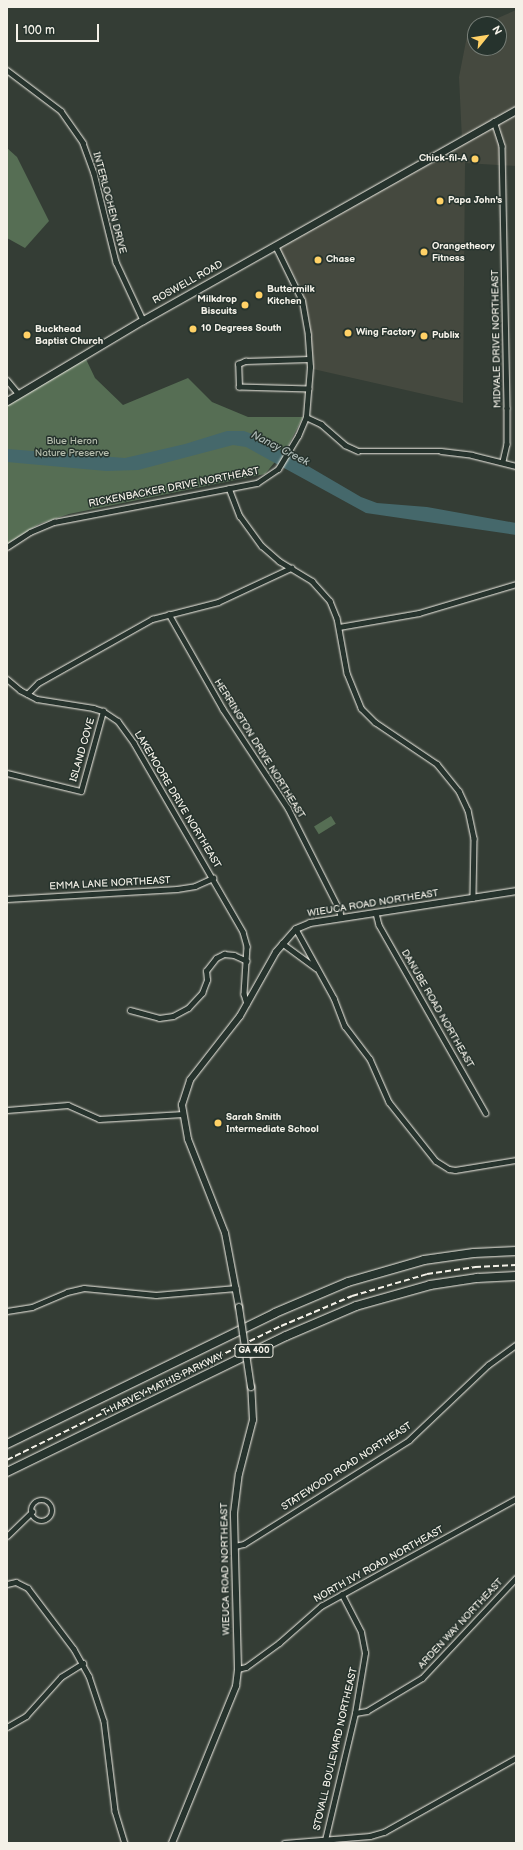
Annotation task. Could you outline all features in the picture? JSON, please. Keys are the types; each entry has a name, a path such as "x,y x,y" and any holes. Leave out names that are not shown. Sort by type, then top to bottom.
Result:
{"highway":[{"name":"T HARVEY MATHIS PARKWAY","path":"7,1444 275,1313 348,1282 424,1260 474,1253 516,1250"},
{"name":"T HARVEY MATHIS PARKWAY","path":"7,1472 274,1342 356,1306 430,1285 477,1278 516,1276"}],"main road":[{"name":"ROSWELL ROAD","path":"7,401 18,393 143,320 494,121 516,110"}],"street":[{"name":"INTERLOCHEN DRIVE","path":"7,70 61,111 84,143 94,173 116,262 143,320"},
{"name":"MIDVALE DRIVE NORTHEAST","path":"494,121 502,146 507,408 507,444 503,462"},
{"name":"RICKENBACKER DRIVE NORTHEAST","path":"7,547 30,532 54,522 257,483 278,469 306,417 309,389 309,359 307,323 302,301 275,246"},
{"path":"309,359 245,361 238,364 239,387 309,389"},
{"path":"7,380 18,393"},
{"path":"306,417 322,424 345,445 358,451 441,451 503,462 516,466"},
{"path":"229,488 234,505 253,536 270,554 312,581 324,592 334,609 339,627 347,673 361,708 375,722 437,764 452,781 463,799 474,838 473,898"},
{"path":"27,694 38,683 118,638 169,614 218,602 291,568"},
{"path":"339,627 419,613 516,584"},
{"name":"HERRINGTON DRIVE NORTHEAST","path":"169,614 222,709 288,808 340,911 341,918"},
{"name":"LAKEMOORE DRIVE NORTHEAST","path":"7,679 27,694 47,702 103,711 118,721 134,743 243,932 247,961 244,994 247,1004"},
{"name":"ISLAND COVE","path":"7,773 81,791 103,711"},
{"name":"EMMA LANE NORTHEAST","path":"7,899 177,890 195,886 213,878"},
{"name":"WIEUCA ROAD NORTHEAST","path":"172,1843 230,1704 238,1669 235,1546 236,1492 253,1417 251,1387 236,1288 225,1233 188,1139 183,1114 184,1096 190,1080 234,1024 282,944 296,929 310,923 516,891"},
{"name":"DANUBE ROAD NORTHEAST","path":"376,913 379,925 486,1113"},
{"path":"296,929 334,998 345,1026 370,1060 389,1102 436,1162 449,1169 456,1170 516,1160"},
{"path":"282,944 317,969"},
{"path":"130,1010 159,1018 173,1016 188,1008 202,993 207,980 206,971 216,958 224,954 234,955 247,961"},
{"path":"7,1110 68,1105 99,1119 183,1114"},
{"path":"7,1311 32,1307 67,1292 84,1288 156,1295 236,1288"},
{"name":"STATEWOOD ROAD NORTHEAST","path":"235,1546 244,1544 409,1440 488,1366 516,1345"},
{"name":"NORTH IVY ROAD NORTHEAST","path":"238,1669 246,1667 279,1642 313,1612 516,1499"},
{"path":"7,1536 32,1512 36,1503 42,1500 49,1503 53,1509 52,1516 44,1522 34,1519 32,1512"},
{"name":"ARDEN WAY NORTHEAST","path":"355,1713 367,1711 422,1678 516,1578"},
{"path":"7,1584 21,1583 28,1588 83,1663 103,1717 115,1811 125,1843"},
{"name":"STOVALL BOULEVARD NORTHEAST","path":"325,1840 355,1713 363,1674 365,1646 361,1632 342,1595"},
{"path":"7,1727 26,1716 61,1677 83,1663"},
{"path":"284,1843 325,1840 384,1832 516,1758"}],"shaded area":[{"path":"516,10 516,166 465,163 463,403 313,369 309,319 305,301 299,284 277,244 462,140 459,77 467,36 467,56 507,56 507,16 502,16"}],"green space":[{"path":"7,148 17,157 49,221 25,248 7,238"},
{"name":"Blue Heron Nature Preserve","path":"85,357 95,378 123,405 188,378 212,402 248,417 303,417 288,446 265,474 69,514 39,524 7,544 7,405"},
{"path":"331,816 336,824 319,834 314,827"}],"water":[{"path":"227,431 244,431 255,435 361,497 377,503 427,507 516,523 516,535 366,513 246,447 233,445 138,470 106,471 7,462 7,449 125,458 185,444"}],"railway":[{"path":"7,1460 281,1326 352,1296 427,1274 475,1267 516,1265"}],"place":[{"name":"Chick-fil-A","path":"475,159"},
{"name":"Papa John's","path":"440,201"},
{"name":"Orangetheory Fitness","path":"424,252"},
{"name":"Chase","path":"318,260"},
{"name":"Buttermilk Kitchen","path":"259,295"},
{"name":"Milkdrop Biscuits","path":"245,305"},
{"name":"10 Degrees South","path":"193,329"},
{"name":"Wing Factory","path":"348,333"},
{"name":"Buckhead Baptist Church","path":"27,335"},
{"name":"Publix","path":"424,336"},
{"name":"Sarah Smith Intermediate School","path":"218,1123"}],"water label":[{"name":"Nancy Creek","path":"280,449"}]}
